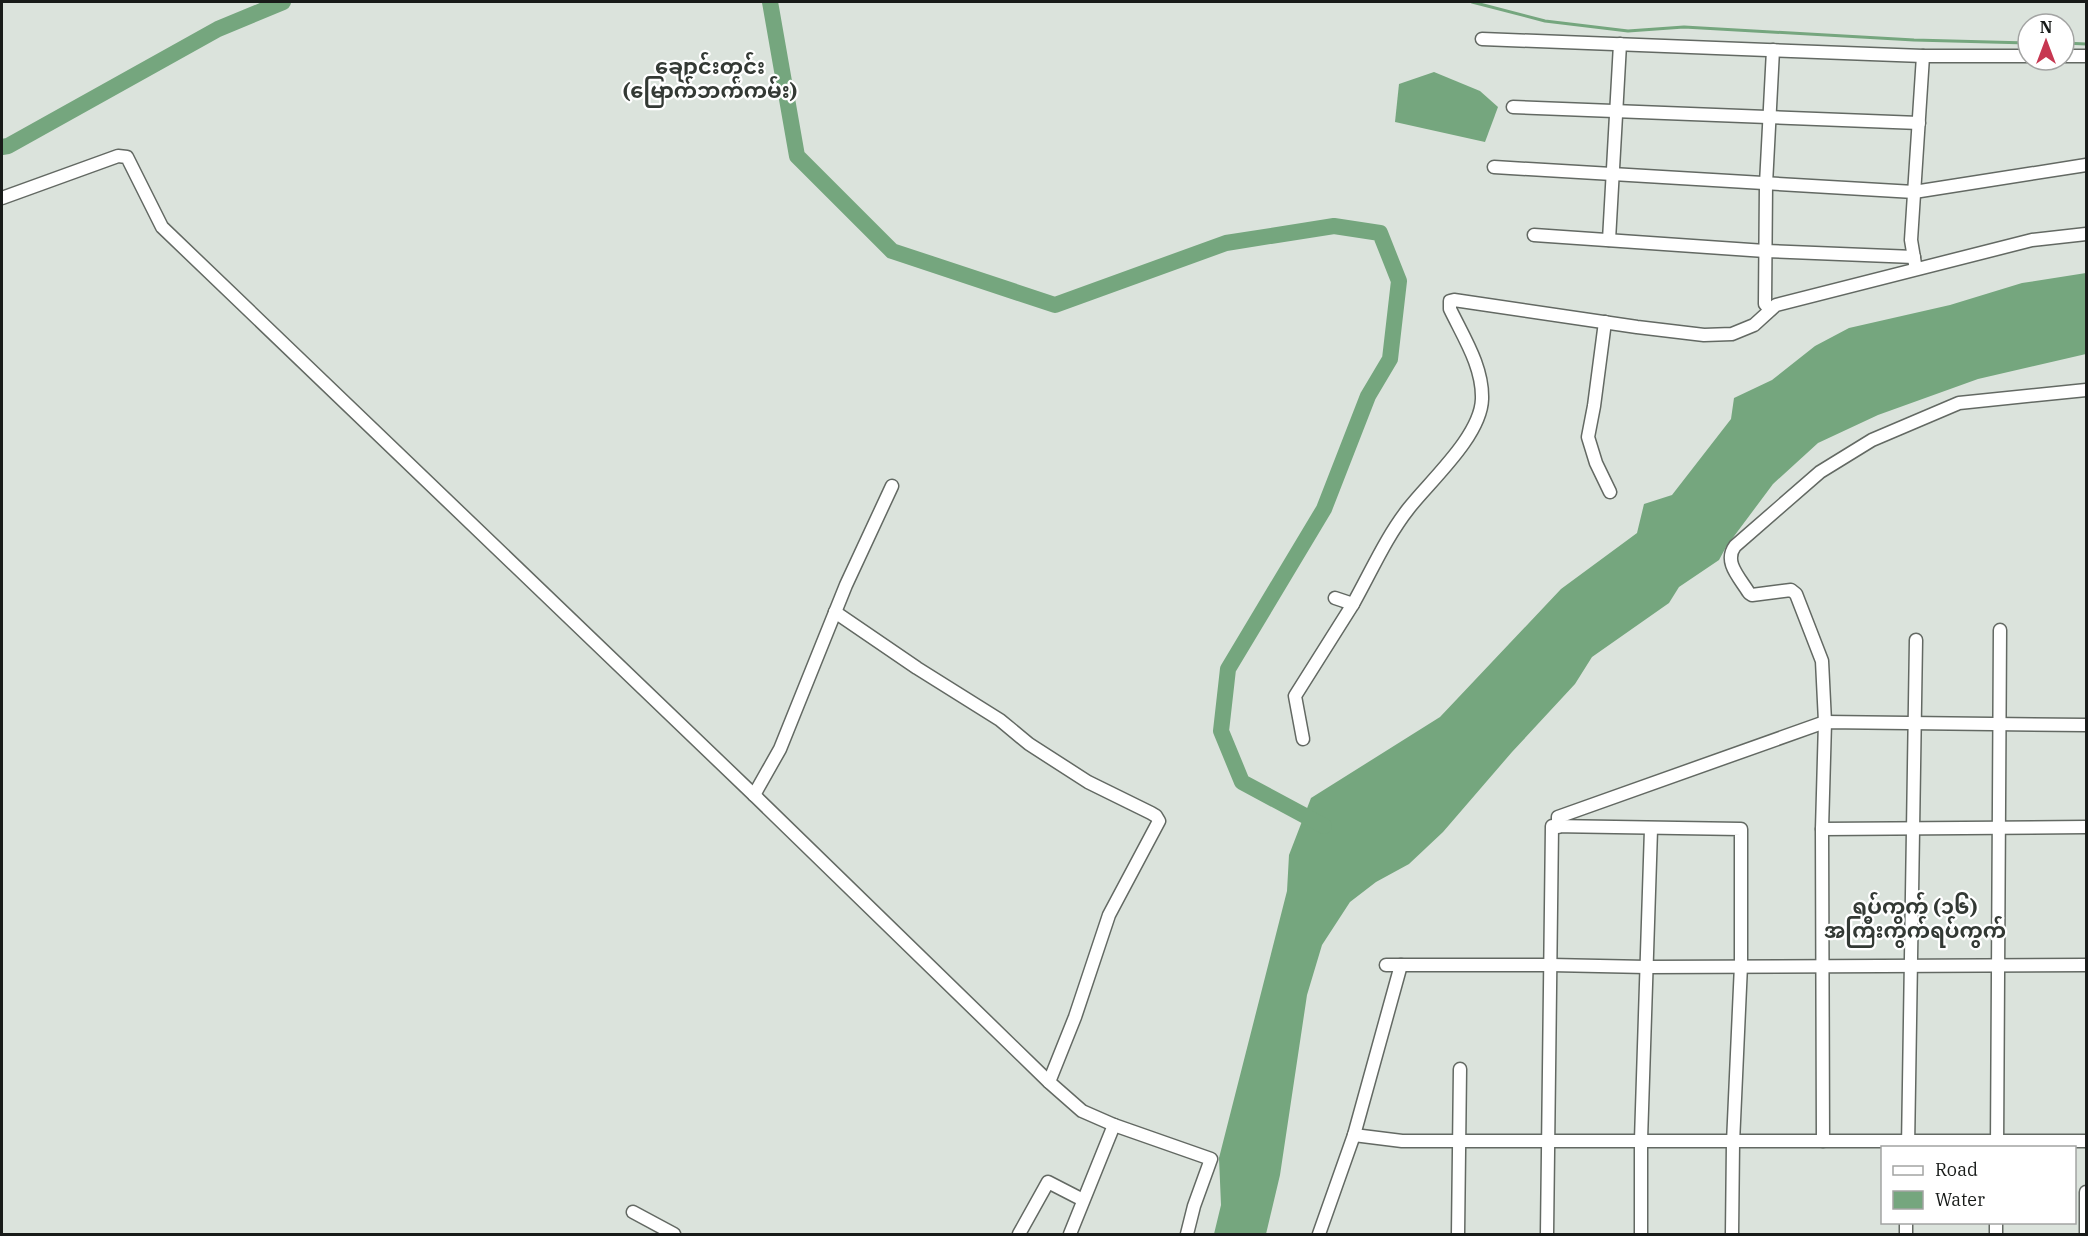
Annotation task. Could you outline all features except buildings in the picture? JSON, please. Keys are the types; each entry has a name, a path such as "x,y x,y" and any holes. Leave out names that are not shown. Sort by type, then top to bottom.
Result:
{"street":[{"path":"1482,39 1923,56 2016,56"},
{"path":"1610,240 1620,44"},
{"path":"1770,310 1765,304 1765,250 1773,50"},
{"path":"1915,262 1911,240 1923,56"},
{"path":"1514,107 1919,123"},
{"path":"2,198 81,171 111,158 127,157 162,227 754,795 1049,1082 1082,1111 1114,1125 1210,1159 1187,1234"},
{"path":"1494,167 1914,192 2086,165"},
{"path":"1303,739 1295,696 1353,604 1408,509 1451,462 1475,422 1482,402 1480,373 1450,309 1450,301 1704,334 1732,334 1754,325 1776,305 1915,262 2032,240 2086,234"},
{"path":"1534,235 1915,262"},
{"path":"1605,322 1588,437 1594,457 1610,492"},
{"path":"1822,1141 1822,829 1825,722 1822,661 1796,594 1791,590 1752,595 1730,561 1730,553 1735,546 1820,472 1872,440 1959,404 2086,390"},
{"path":"754,795 780,749 835,612 892,486"},
{"path":"1335,598 1353,604"},
{"path":"835,612 1000,720 1029,744 1088,782 1156,816 1159,821 1109,915 1075,1017 1049,1082"},
{"path":"1997,1144 2000,630"},
{"path":"1908,1144 1916,640"},
{"path":"1558,827 1558,817 1825,722 2086,725"},
{"path":"1547,1234 1552,826 1741,829 1741,966 1733,1141 1732,1234"},
{"path":"1822,829 2086,827"},
{"path":"1641,1234 1641,1141 1651,829"},
{"path":"1386,965 1551,964 1647,967 2086,965"},
{"path":"1319,1234 1354,1135 1401,965"},
{"path":"1458,1234 1460,1069"},
{"path":"1070,1234 1114,1125"},
{"path":"1354,1135 1402,1141 1822,1141 1908,1144 2086,1141"},
{"path":"1019,1234 1048,1182 1083,1200"},
{"path":"2086,1192 2086,1234"},
{"path":"633,1212 674,1234"}],"water":[{"path":"1434,72 1480,91 1498,107 1485,142 1395,122 1399,84"},
{"path":"2086,273 2086,354 1978,379 1878,415 1818,443 1773,484 1726,547 1719,560 1679,587 1669,603 1592,657 1575,684 1443,832 1409,864 1376,882 1350,902 1322,945 1307,995 1280,1175 1266,1234 1214,1234 1221,1205 1219,1158 1287,891 1289,855 1311,798 1440,717 1561,589 1637,533 1644,504 1672,495 1731,419 1734,398 1772,380 1815,346 1849,328 1950,305 2022,283"}],"waterway":[{"path":"2,147 8,146 218,29 283,2"},
{"path":"770,2 797,156 892,251 1055,305 1226,243 1334,226 1380,233 1399,281 1390,359 1368,396 1324,509 1228,669 1221,731 1242,782 1324,826"},
{"path":"1472,2 1545,21 1628,31 1684,27 1914,40 2016,43"},
{"path":"2076,44 2086,44"}],"district":[{"name":"ချောင်းတွင်း (မြောက်ဘက်ကမ်း)","path":"710,79"},
{"name":"ရပ်ကွက် (၁၆) အကြီးကွက်ရပ်ကွက်","path":"1915,919"}]}
